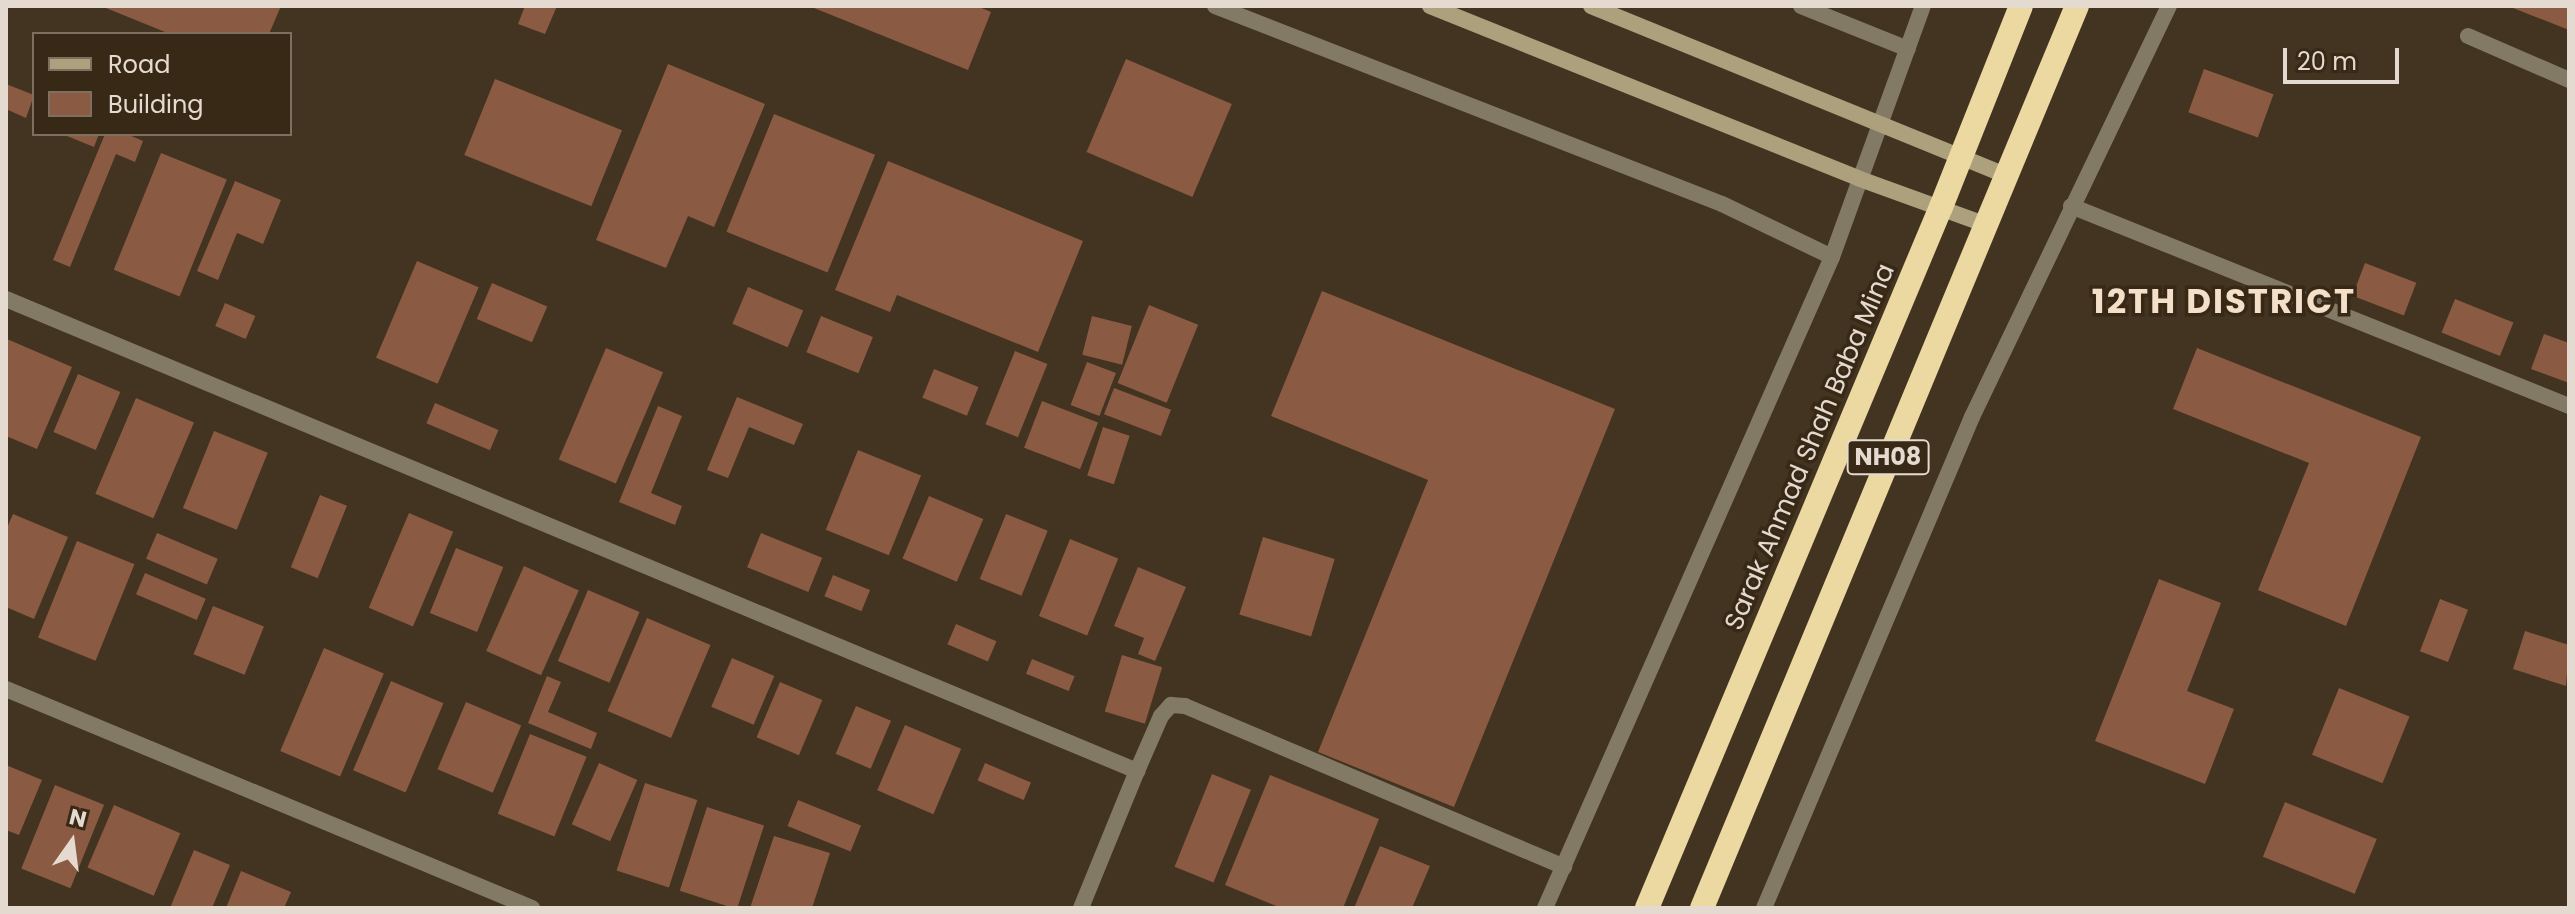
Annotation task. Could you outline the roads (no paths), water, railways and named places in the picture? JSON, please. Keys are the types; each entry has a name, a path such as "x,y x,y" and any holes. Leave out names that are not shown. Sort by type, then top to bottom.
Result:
{"highway":[{"name":"Sarak Ahmad Shah Baba Mina","path":"1647,908 1941,207 1959,155 2021,6"},
{"name":"NH08","path":"1702,908 2077,6"}],"main road":[{"path":"1430,6 1860,179 1984,224"},
{"path":"1591,6 2006,175"}],"street":[{"path":"1215,6 1722,204 1832,257"},
{"path":"1801,6 1908,49"},
{"path":"1545,908 1832,257 1923,6"},
{"path":"1764,908 1972,417 2169,6"},
{"path":"2468,36 2569,80"},
{"path":"2071,206 2569,406"},
{"path":"6,299 1137,771"},
{"path":"6,689 532,908"},
{"path":"1081,908 1161,716 1171,705 1185,706 1564,867"}],"district":[{"name":"12TH DISTRICT","path":"2224,302"}]}
